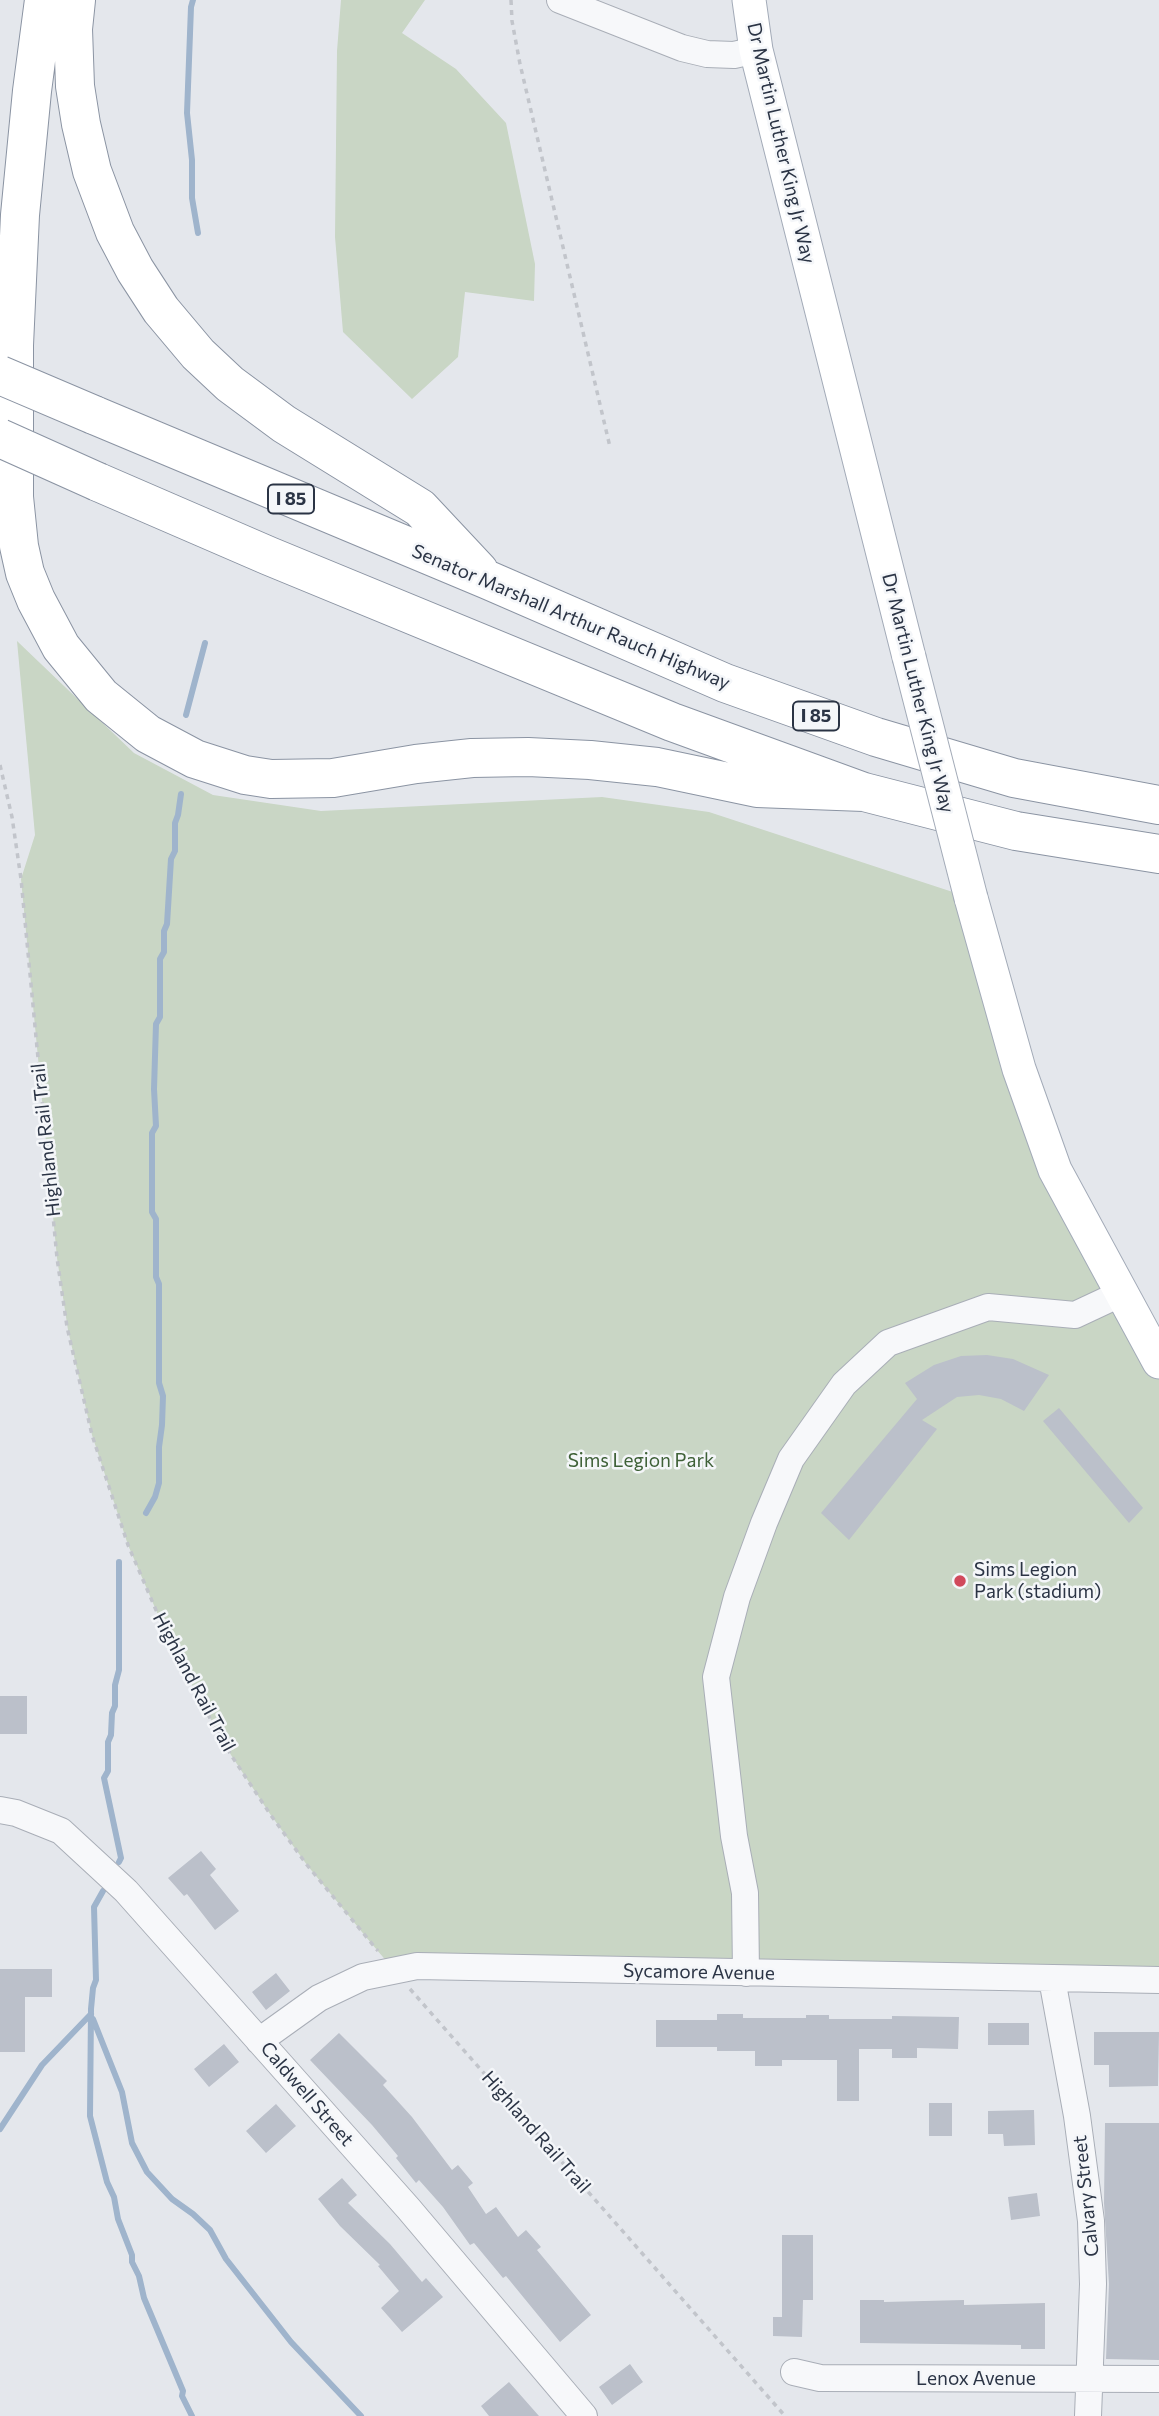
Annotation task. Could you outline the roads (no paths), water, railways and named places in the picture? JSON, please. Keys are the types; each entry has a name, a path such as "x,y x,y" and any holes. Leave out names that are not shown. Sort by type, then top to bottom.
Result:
{"highway":[{"path":"44,0 20,215 14,345 15,508 22,560 36,600 61,648 100,696 148,734 195,760 245,775 271,779 333,778 443,761 528,757 657,767 757,788 864,792"},
{"path":"76,0 73,29 75,86 89,161 115,232 161,310 198,354 229,384 284,425 420,508 488,580"},
{"name":"Senator Marshall Arthur Rauch Highway","path":"0,375 488,580 725,683 876,737 1014,778 1159,805"},
{"path":"0,438 269,556 672,722 864,792 1016,831 1159,854"}],"main road":[{"name":"Dr Martin Luther King Jr Way","path":"749,0 756,50 909,657 1018,1069 1055,1170 1159,1362"}],"street":[{"path":"560,0 682,48 707,54 734,55 756,50"},
{"path":"746,1973 745,1893 731,1811 716,1677 737,1597 791,1459 844,1384 888,1343 988,1307 1075,1315 1122,1293"},
{"name":"Caldwell Street","path":"0,1810 16,1813 61,1831 126,1891 408,2208 584,2416"},
{"name":"Sycamore Avenue","path":"259,2040 319,1998 363,1976 417,1966 1159,1980"},
{"name":"Calvary Street","path":"1052,1979 1077,2116 1091,2221 1093,2284 1087,2379 1088,2416"},
{"name":"Lenox Avenue","path":"794,2372 820,2378 1159,2379"}],"waterway":[{"path":"193,0 187,113 192,160 192,198 198,233"},
{"path":"186,715 205,643"},
{"path":"146,1513 159,1483 163,1396 159,1383 156,1219 152,1212 152,1133 156,1126 156,1024 160,1017 160,959 164,952 171,859 175,851 175,823 181,794"},
{"path":"119,1562 119,1670 108,1742 108,1771 104,1778 121,1858 119,1862"},
{"path":"103,1891 94,1907 96,1980 91,2009 90,2116 107,2182 114,2197 118,2219 139,2276 144,2298 192,2416"},
{"path":"0,2129 42,2065 91,2014"},
{"path":"93,2019 122,2092 132,2143 147,2172 172,2199 210,2230 226,2259 291,2342 361,2416"}],"place":[{"name":"Sims Legion Park (stadium)","path":"960,1581"}],"park label":[{"name":"Sims Legion Park","path":"641,1461"}]}
